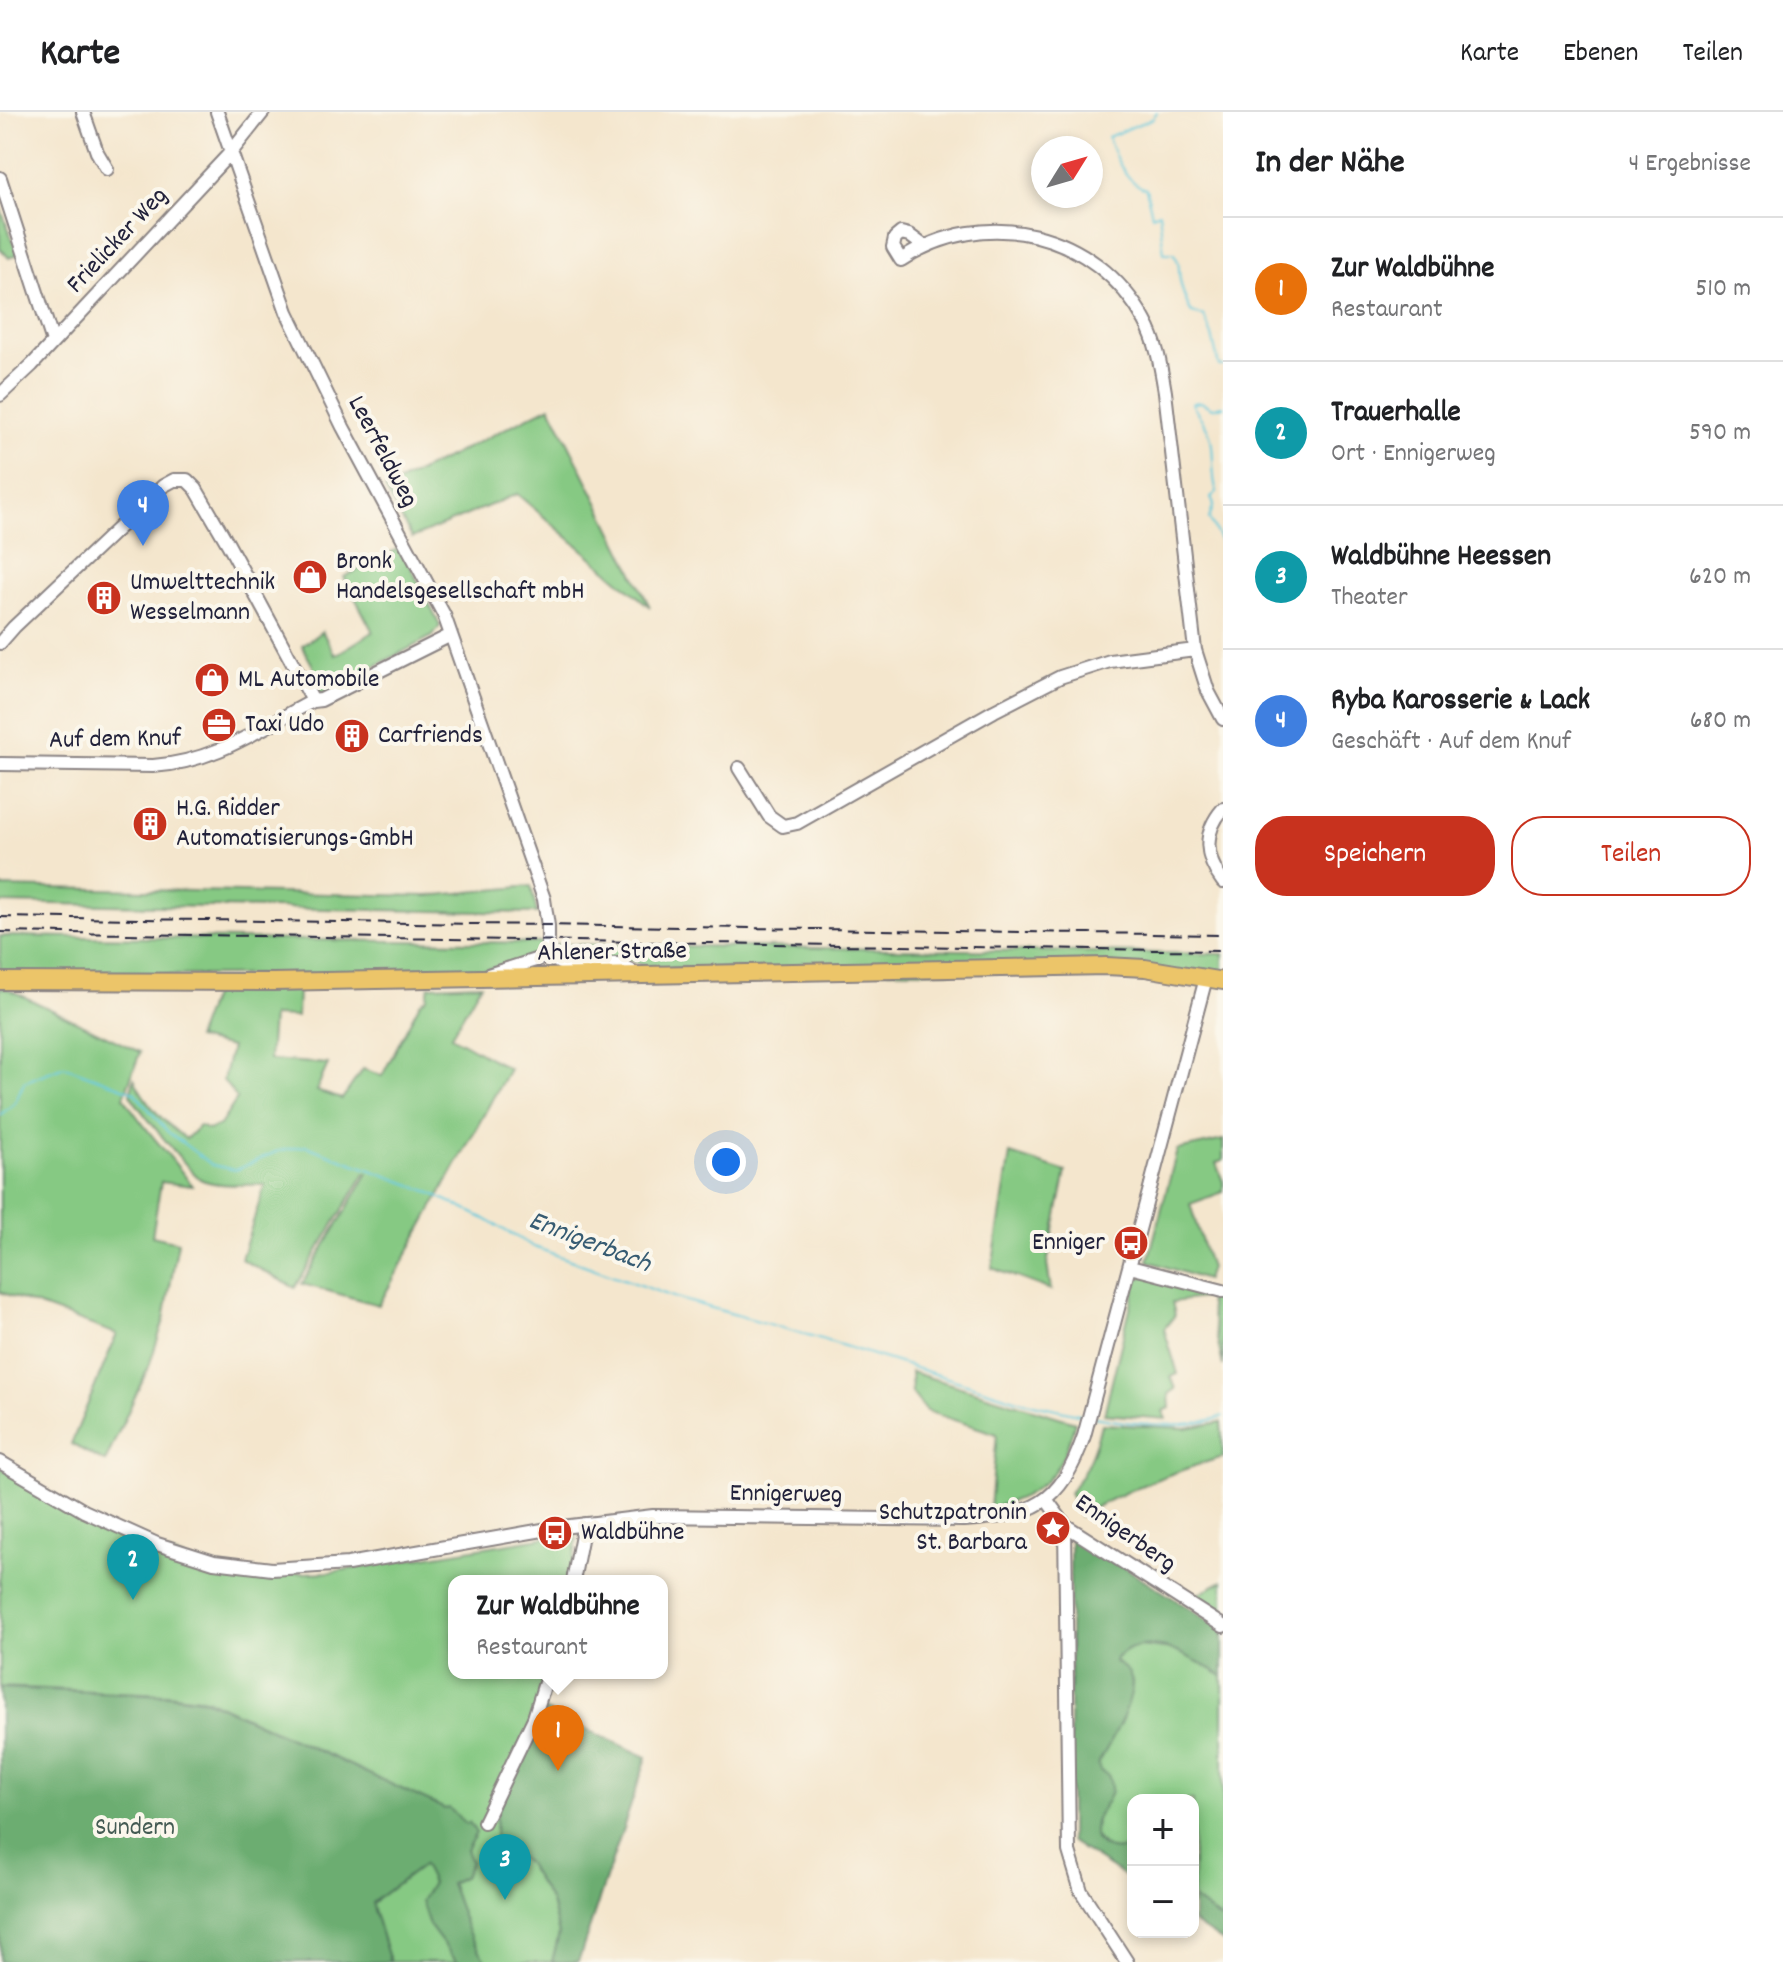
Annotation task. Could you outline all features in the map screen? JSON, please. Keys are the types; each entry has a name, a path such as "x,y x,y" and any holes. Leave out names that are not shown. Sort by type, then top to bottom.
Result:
{"main road":[{"name":"Ahlener Straße","path":"0,981 182,983 482,979 1106,966 1145,968 1215,979"}],"street":[{"path":"83,112 97,152 107,169"},
{"name":"Leerfeldweg","path":"217,112 293,326 343,427 439,604 544,899 548,956"},
{"name":"Frielicker Weg","path":"0,395 232,151 263,112"},
{"path":"0,178 53,342"},
{"path":"924,246 976,230 1010,231 1040,237 1087,258 1118,284 1146,322 1163,378 1195,650 1208,691 1223,719"},
{"path":"0,643 163,486 174,480 187,480 196,489 222,533 313,701"},
{"name":"Auf dem Knuf","path":"0,764 177,764 202,759 313,701 321,700 451,635"},
{"path":"739,768 769,816 783,826 797,823 1060,677 1110,661 1195,650"},
{"path":"1223,809 1207,840 1210,862 1223,882"},
{"path":"482,979 505,968 536,962 548,956 560,963 617,964 643,976"},
{"name":"Ennigerweg","path":"0,1462 81,1509 145,1539 202,1559 272,1569 348,1564 584,1524 653,1516 963,1520 1017,1513 1046,1499 1063,1481 1078,1454 1215,979"},
{"path":"1130,1267 1223,1291"},
{"name":"Ennigerberg","path":"1046,1499 1065,1525 1223,1626"},
{"path":"574,1575 584,1524"},
{"path":"1065,1525 1069,1851 1076,1879 1091,1909 1127,1962"},
{"path":"484,1822 534,1718 546,1679"}],"green space":[{"path":"0,207 18,254 9,258 0,248"},
{"path":"550,406 650,607 517,494 412,538 385,489"},
{"path":"401,547 440,626 433,636 320,695 315,686 313,666 302,646 322,631 335,655 373,632 344,577"},
{"path":"531,886 537,913 0,903 0,887 427,896"},
{"path":"0,936 545,943 543,950 536,954 475,974 0,976"},
{"path":"554,944 1223,954 1223,974 649,968 630,960 563,956"},
{"path":"481,984 451,1036 509,1069 379,1305 302,1284 368,1173 365,1173 295,1288 241,1259 265,1185 202,1180 165,1140 130,1094 134,1079 156,1112 186,1139 199,1126 209,1130 220,1125 237,1099 223,1080 231,1047 196,1039 215,988 298,987 297,1017 272,1016 269,1060 328,1064 316,1091 342,1099 363,1069 382,1076 420,1003 427,998 429,986"},
{"path":"0,988 6,988 140,1052 124,1097 192,1186 161,1182 152,1236 178,1242 164,1320 149,1366 105,1462 71,1444 117,1334 0,1292"},
{"path":"1223,1140 1223,1161 1216,1163 1223,1192 1190,1204 1210,1268 1206,1280 1148,1261 1177,1150"},
{"path":"1010,1154 1066,1172 1047,1264 1051,1290 992,1268"},
{"path":"1146,1275 1195,1288 1202,1298 1172,1302 1175,1315 1164,1329 1178,1374 1171,1377 1176,1389 1169,1394 1170,1408 1163,1411 1166,1419 1104,1414 1137,1280"},
{"path":"1213,1293 1223,1295 1223,1366 1208,1297"},
{"path":"911,1372 1075,1422 1056,1469 1047,1480 1024,1496 990,1508 997,1434 926,1411 912,1393"},
{"path":"1221,1422 1223,1457 1150,1482 1080,1516 1069,1493 1089,1460 1101,1424 1186,1428"},
{"path":"0,1467 96,1523 144,1546 205,1565 271,1574 331,1572 572,1533 577,1538 572,1575 448,1575 448,1679 554,1679 522,1761 500,1804 495,1835 501,1846 526,1862 551,1902 559,1934 552,1962 487,1962 480,1954 469,1935 450,1883 464,1876 471,1863 466,1850 467,1831 445,1809 207,1699 169,1694 0,1687"},
{"path":"1074,1535 1223,1630 1223,1676 1184,1655 1156,1646 1128,1649 1116,1658 1115,1662 1130,1675 1131,1694 1122,1720 1098,1764 1100,1771 1108,1775 1111,1789 1096,1819 1094,1832 1096,1839 1105,1847 1127,1847 1127,1878 1070,1841 1070,1536"},
{"path":"1223,1581 1223,1619 1195,1602 1196,1595"},
{"path":"1129,1647 1180,1651 1223,1676 1223,1921 1199,1903 1199,1794 1127,1794 1127,1847 1112,1850 1095,1835 1096,1818 1110,1794 1098,1765 1132,1689 1129,1675 1115,1662"},
{"name":"Sundern","path":"0,1688 169,1695 207,1700 445,1809 449,1808 466,1824 469,1822 476,1833 466,1850 471,1862 464,1876 450,1883 468,1932 487,1962 457,1962 429,1925 421,1901 432,1883 423,1865 372,1903 390,1962 0,1962"},
{"path":"544,1710 647,1757 578,1962 552,1962 559,1934 551,1902 526,1862 501,1846 495,1835 500,1804"},
{"path":"424,1864 432,1883 429,1925 457,1962 390,1962 372,1903"},
{"path":"1199,1903 1223,1921 1223,1942 1199,1926"}],"waterway":[{"path":"1157,112 1153,118 1108,137 1126,174 1146,189 1152,215 1159,212 1164,253 1173,253 1177,259 1186,301 1192,313 1204,316 1219,366 1223,366"},
{"path":"1223,406 1212,408 1201,402 1192,403 1211,439 1217,492 1211,497 1214,504 1209,519 1223,545"},
{"name":"Ennigerbach","path":"0,1115 15,1103 24,1082 64,1066 134,1092 168,1132 212,1165 236,1170 278,1151 306,1146 425,1190 534,1247 676,1298 1025,1402 1083,1415"},
{"name":"Ennigerbach","path":"1094,1417 1124,1422 1176,1424 1223,1416"}],"railway":[{"path":"0,917 1223,935"},
{"path":"0,932 1223,951"}],"place":[{"name":"Ryba Karosserie & Lack","path":"143,546"},
{"name":"Bronk Handelsgesellschaft mbH","path":"310,577"},
{"name":"Umwelttechnik Wesselmann","path":"104,598"},
{"name":"ML Automobile","path":"212,680"},
{"name":"Taxi Udo","path":"219,725"},
{"name":"Carfriends","path":"352,736"},
{"name":"H.G. Ridder Automatisierungs-GmbH","path":"150,824"},
{"name":"Enniger","path":"1131,1243"},
{"name":"Schutzpatronin St. Barbara","path":"1053,1528"},
{"name":"Waldbühne","path":"555,1533"},
{"name":"Trauerhalle","path":"133,1600"},
{"name":"Zur Waldbühne","path":"558,1771"},
{"name":"Waldbühne Heessen","path":"505,1900"}]}
